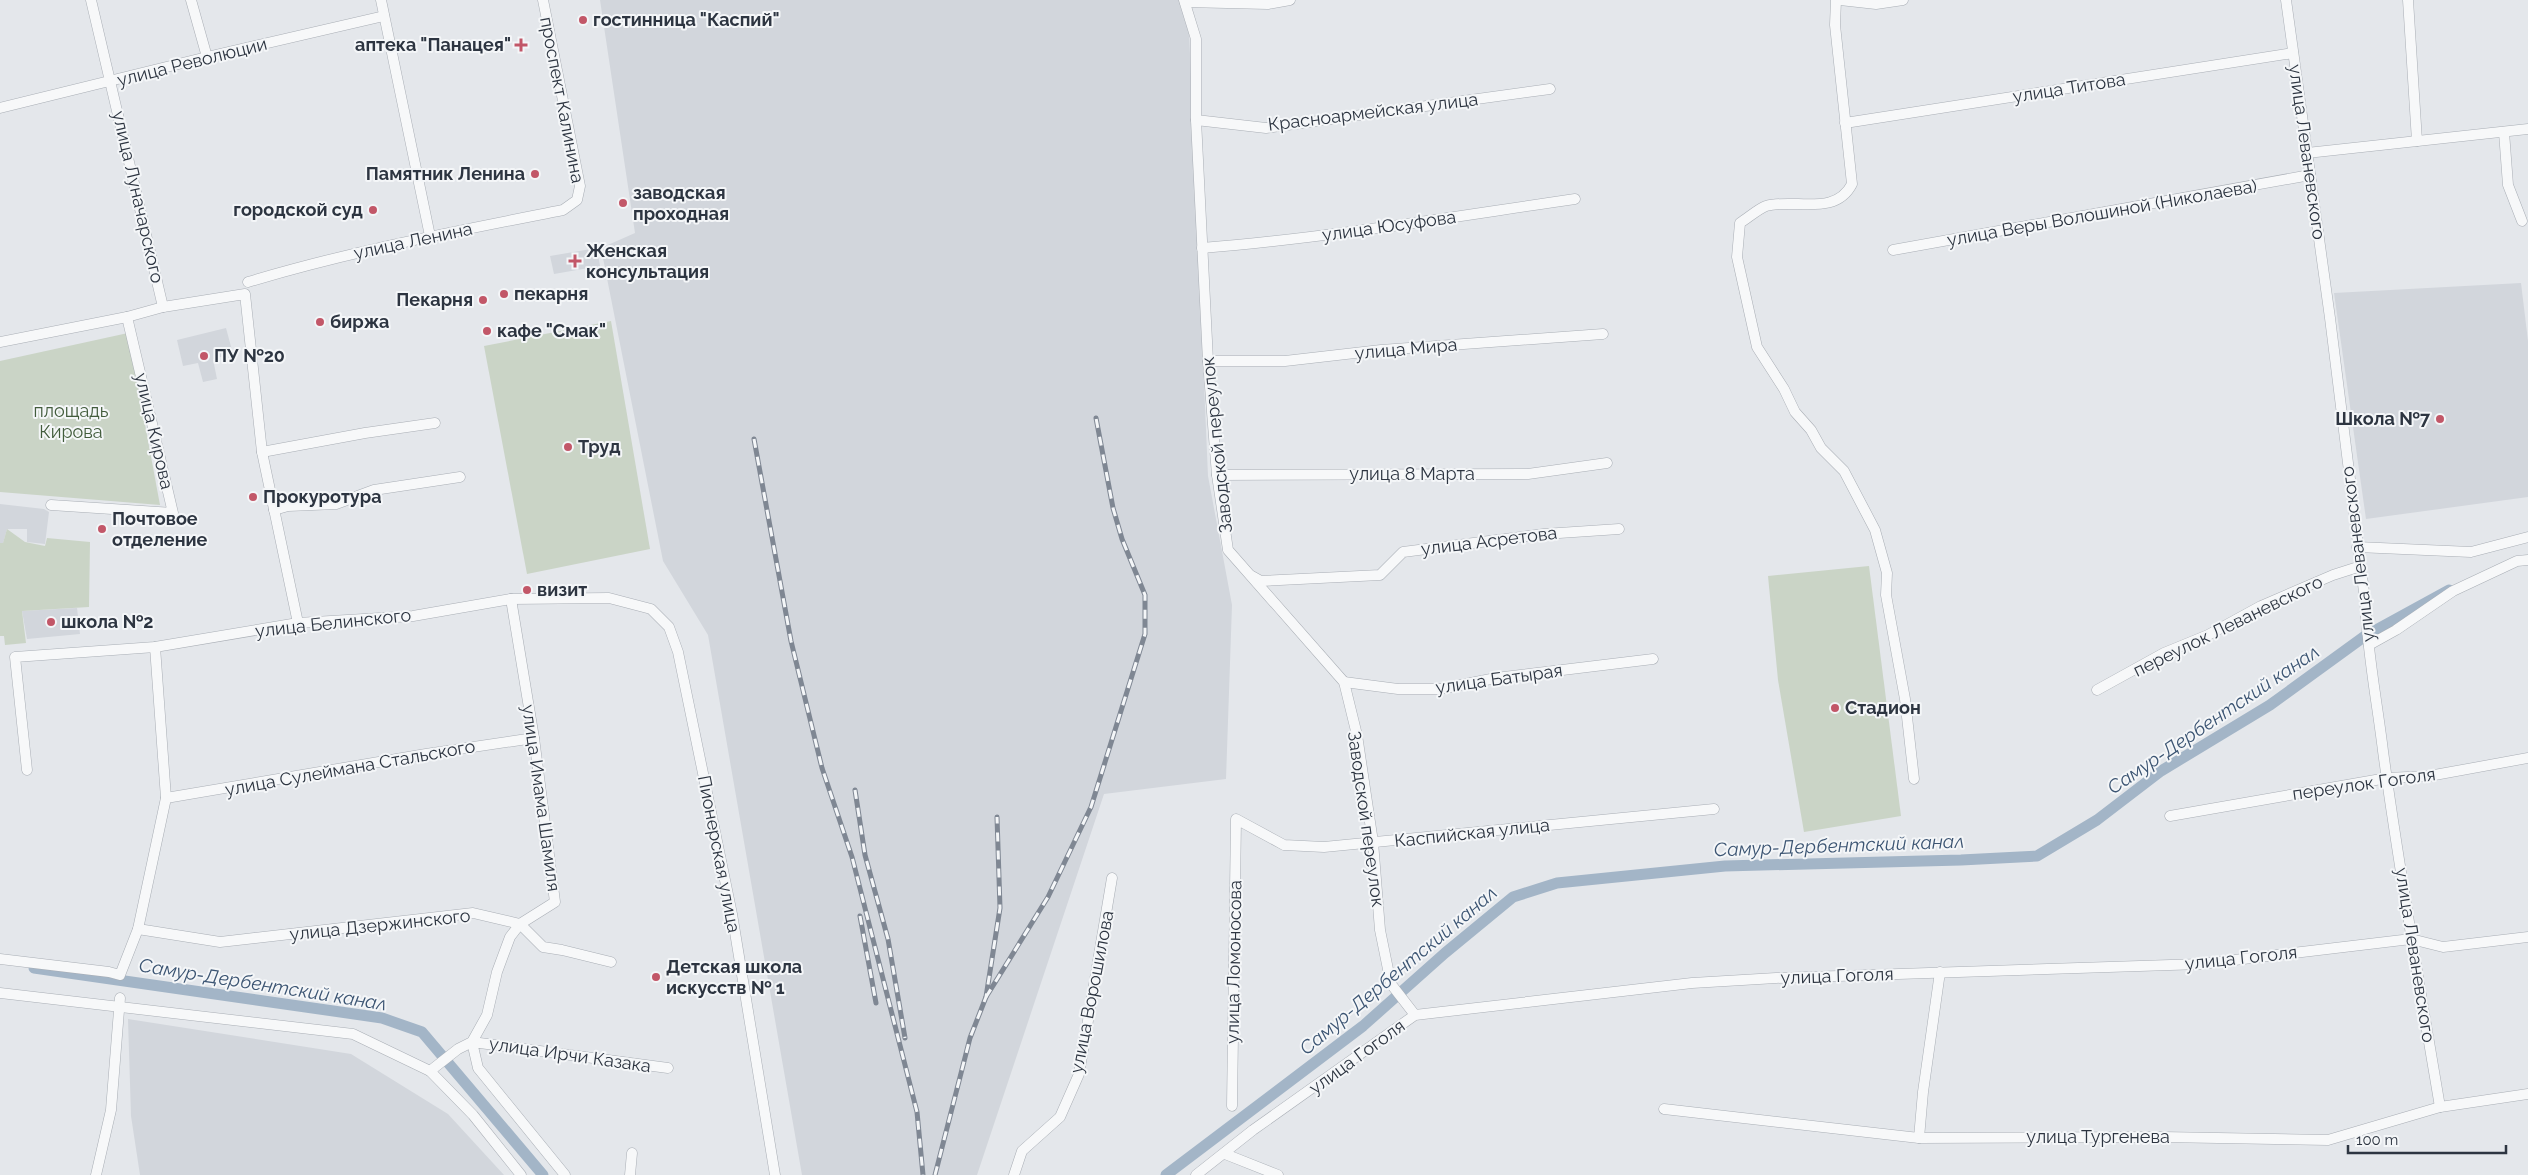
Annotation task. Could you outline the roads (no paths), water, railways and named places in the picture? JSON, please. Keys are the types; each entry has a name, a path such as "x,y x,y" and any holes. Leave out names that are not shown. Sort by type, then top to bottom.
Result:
{"street":[{"name":"улица Луначарского","path":"91,0 163,307"},
{"path":"191,0 207,57"},
{"path":"381,0 430,236"},
{"name":"проспект Калинина","path":"543,0 580,186 577,200"},
{"path":"1185,1 1268,4 1290,0"},
{"path":"1836,0 1835,24 1852,184 1846,196 1831,202 1766,206 1740,223 1737,257 1757,347 1784,389 1795,412 1811,430 1821,448 1844,471 1874,530 1887,573 1886,595 1905,699 1914,779"},
{"path":"1840,0 1876,4 1903,0"},
{"name":"улица Леваневского","path":"2286,0 2330,318 2357,547 2361,566 2368,638 2387,778 2411,939 2440,1106"},
{"path":"2408,0 2417,141"},
{"name":"Заводской переулок","path":"1185,1 1196,40 1196,120 1208,361 1217,475 1228,550 1344,682 1357,734 1373,842 1380,930 1394,990 1415,1016"},
{"name":"улица Революции","path":"0,108 384,16"},
{"name":"улица Титова","path":"1845,123 2293,53"},
{"name":"Красноармейская улица","path":"1196,120 1266,128 1550,89"},
{"path":"2307,153 2528,129"},
{"path":"2504,132 2508,185 2522,221"},
{"name":"улица Веры Волошиной (Николаева)","path":"1894,250 2310,175"},
{"name":"улица Юсуфова","path":"1202,248 1267,243 1575,198"},
{"name":"улица Ленина","path":"248,282 320,261 430,236 563,210 577,200"},
{"path":"0,342 127,317 163,307 245,294 262,452 294,592 298,623"},
{"name":"улица Кирова","path":"51,505 173,513 127,317"},
{"name":"улица Мира","path":"1208,361 1285,362 1381,350 1603,334"},
{"path":"262,452 365,433 435,423"},
{"name":"улица 8 Марта","path":"1217,475 1528,474 1607,463"},
{"path":"274,510 288,506 336,504 374,490 460,477"},
{"name":"улица Асретова","path":"1250,575 1261,581 1380,575 1404,552 1544,534 1619,529"},
{"path":"2357,547 2471,552 2528,537"},
{"path":"2368,638 2396,630 2453,591 2517,561 2528,560"},
{"name":"переулок Леваневского","path":"2097,690 2164,653 2208,635 2261,606 2333,575 2361,566"},
{"name":"улица Белинского","path":"27,770 15,657 155,647 298,623 413,616 511,599 609,598 651,609 669,626 678,652"},
{"name":"улица Имама Шамиля","path":"472,1042 487,1015 498,972 510,937 520,924 555,902 534,738 511,599"},
{"path":"0,959 109,972 120,975 138,929 166,798 155,647"},
{"name":"Пионерская улица","path":"678,652 732,914 775,1175"},
{"name":"улица Батырая","path":"1344,682 1398,689 1440,689 1496,678 1653,659"},
{"name":"улица Сулеймана Стальского","path":"166,798 246,786 426,754 534,738"},
{"name":"переулок Гоголя","path":"2170,816 2387,778 2429,776 2528,758"},
{"name":"Каспийская улица","path":"1236,819 1284,845 1324,847 1714,809"},
{"name":"улица Ломоносова","path":"1232,1106 1236,819"},
{"name":"улица Ворошилова","path":"1014,1175 1022,1151 1060,1117 1079,1074 1112,878"},
{"name":"улица Дзержинского","path":"138,929 220,942 473,913 520,924"},
{"path":"520,924 543,947 611,962"},
{"name":"улица Гоголя","path":"1196,1175 1253,1130 1415,1016 1692,983 1940,972 2201,964 2411,939 2443,947 2528,936"},
{"path":"1919,1138 1923,1092 1940,972"},
{"path":"0,993 120,1003 353,1034 430,1071 474,1115 521,1175"},
{"path":"96,1175 111,1110 120,1003"},
{"path":"430,1071 440,1062 472,1042 478,1068 565,1175"},
{"name":"улица Ирчи Казака","path":"472,1042 668,1068"},
{"name":"улица Тургенева","path":"1664,1109 1919,1138 2162,1137 2328,1140 2440,1106 2528,1094"},
{"path":"630,1175 632,1153"},
{"path":"1225,1154 1278,1175"}],"waterway":[{"name":"Самур-Дербентский канал","path":"1166,1175 1363,1026 1445,953 1513,897 1557,883 1725,866 1961,860 2037,856 2097,820 2161,771 2270,705 2365,636 2449,590"},
{"name":"Самур-Дербентский канал","path":"34,968 382,1018 422,1032 543,1175"}],"railway":[{"path":"986,997 1048,897 1091,807 1145,634 1145,595 1122,539 1113,508 1096,418"},
{"path":"754,439 791,641 822,768 852,857 917,1112 923,1175"},
{"path":"855,790 865,855 888,939 905,1038"},
{"path":"935,1175 970,1038 986,997 1000,908 997,817"},
{"path":"860,916 876,1003"}],"place":[{"name":"гостинница \"Каспий\"","path":"583,20"},
{"name":"аптека \"Панацея\"","path":"521,45"},
{"name":"Памятник Ленина","path":"535,174"},
{"name":"заводская проходная","path":"623,203"},
{"name":"городской суд","path":"373,210"},
{"name":"Женская консультация","path":"575,261"},
{"name":"пекарня","path":"504,294"},
{"name":"Пекарня","path":"483,300"},
{"name":"биржа","path":"320,322"},
{"name":"кафе \"Смак\"","path":"487,331"},
{"name":"ПУ №20","path":"204,356"},
{"name":"Школа №7","path":"2440,419"},
{"name":"Труд","path":"568,447"},
{"name":"Прокуротура","path":"253,497"},
{"name":"Почтовое отделение","path":"102,529"},
{"name":"визит","path":"527,590"},
{"name":"школа №2","path":"51,622"},
{"name":"Стадион","path":"1835,708"},
{"name":"Детская школа искусств № 1","path":"656,977"}],"park label":[{"name":"площадь Кирова","path":"71,421"}]}
